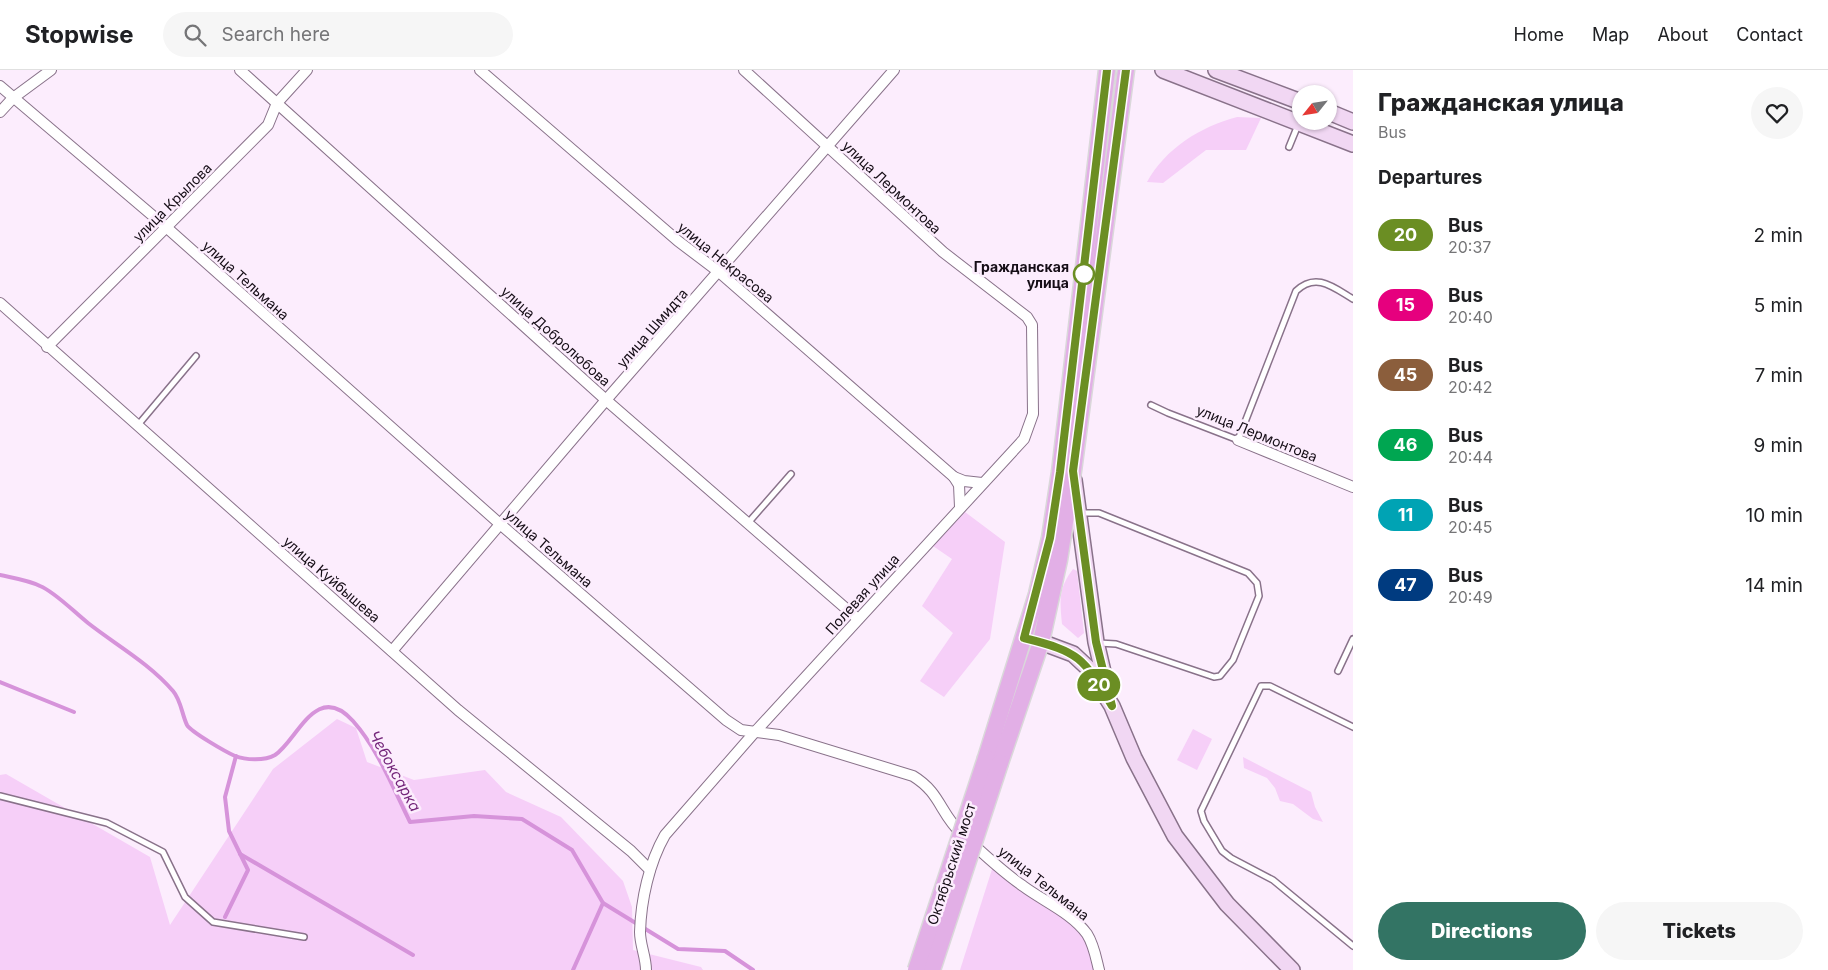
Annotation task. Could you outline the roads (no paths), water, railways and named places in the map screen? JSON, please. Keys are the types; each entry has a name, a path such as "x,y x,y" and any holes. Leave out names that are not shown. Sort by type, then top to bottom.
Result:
{"main road":[{"path":"993,760 1050,538 1060,472 1107,70"},
{"path":"993,760 1041,642 1059,560 1073,471 1126,70"},
{"path":"1163,70 1292,119"},
{"path":"1216,70 1237,73 1292,98"},
{"path":"1338,116 1353,122"},
{"path":"1319,130 1353,144"},
{"path":"1073,471 1096,642 1112,706 1138,766 1175,836 1227,904 1292,970"},
{"path":"1024,638 1069,651 1081,660 1112,706"},
{"name":"Октябрьский мост","path":"916,970 993,760"},
{"name":"Октябрьский мост","path":"932,970 993,760"}],"street":[{"path":"0,112 14,98 51,70"},
{"name":"улица Добролюбова","path":"240,70 606,400 858,619"},
{"name":"улица Крылова","path":"47,347 268,125 277,103 308,70"},
{"name":"улица Некрасова","path":"480,70 678,241 719,272 954,477 964,481 982,483"},
{"name":"улица Лермонтова","path":"744,70 943,252 1027,317"},
{"name":"улица Шмидта","path":"392,651 606,400 894,70"},
{"name":"улица Тельмана","path":"0,86 166,227 500,524 726,720 742,730 779,735 913,776 926,784 934,793 956,829 1021,885 1074,920 1087,934 1095,953 1099,970"},
{"name":"улица Куйбышева","path":"0,304 458,710 631,851 650,870"},
{"name":"Полевая улица","path":"646,970 640,931 650,870 656,851 665,835 754,733 1024,439 1033,414 1032,325 1027,317"},
{"name":"улица Лермонтова","path":"1238,440 1353,487"},
{"path":"954,477 959,485 960,507"}],"lane":[{"path":"1289,147 1296,130"},
{"path":"1238,440 1296,291 1305,282 1314,280 1332,286 1353,299"},
{"path":"138,426 196,356"},
{"name":"улица Лермонтова","path":"1151,405 1238,440"},
{"path":"748,523 792,474"},
{"path":"1079,513 1099,514 1248,573 1257,583 1259,596 1233,660 1220,676 1214,677 1116,644 1096,642"},
{"path":"1338,671 1353,639"},
{"path":"1353,727 1270,686 1261,686 1201,811 1204,821 1222,851 1231,858 1273,880 1353,946"},
{"path":"0,796 107,823 163,852 185,896 213,922 304,936"}],"waterway":[{"name":"Чебоксарка","path":"0,575 31,582 58,597 88,623 143,663 164,681 176,695 187,725 209,742 231,754 249,759 271,757 283,748 308,717 318,710 328,707 340,710 353,721 370,744 410,822 474,816 522,819 572,850 603,903 678,949 725,951 753,970"},
{"path":"0,682 74,712"},
{"path":"225,917 248,870 229,831 225,797 236,756"},
{"path":"240,854 413,955"},
{"path":"573,970 603,903"}],"place":[{"name":"Гражданская улица","path":"1084,274"}]}
